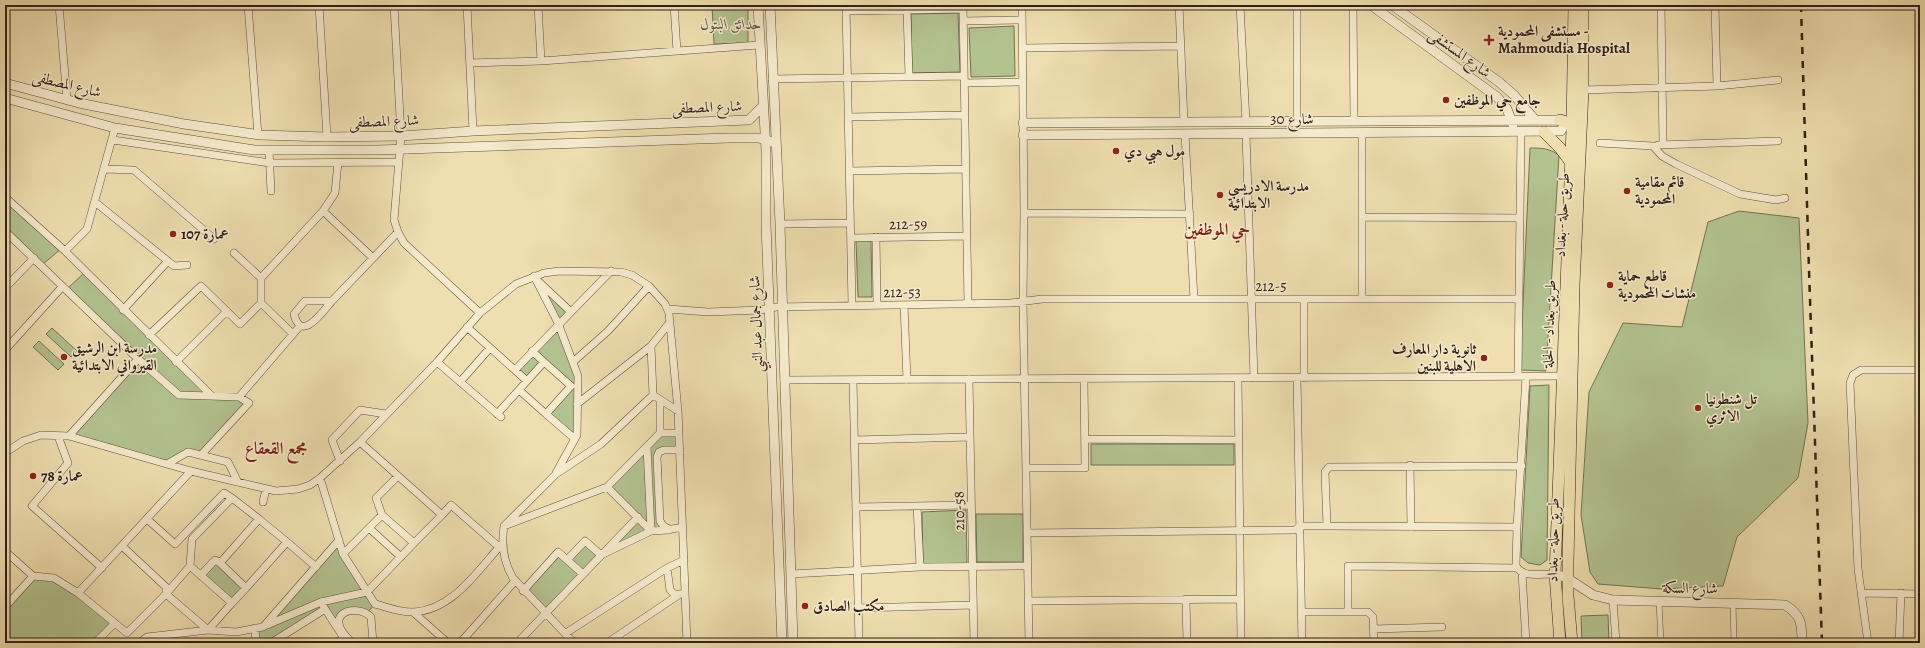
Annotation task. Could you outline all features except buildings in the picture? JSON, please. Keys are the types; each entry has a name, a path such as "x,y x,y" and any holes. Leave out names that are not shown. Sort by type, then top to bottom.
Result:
{"main road":[{"name":"طريق بغداد - الحلة","path":"1560,643 1555,574 1571,164 1576,122 1574,5"},
{"name":"طريق حلة - بغداد","path":"1572,643 1568,578 1576,122 1583,90 1584,5"},
{"path":"1560,120 1568,115 1576,122"},
{"path":"1560,120 1576,122"},
{"path":"1560,131 1576,122"},
{"path":"1544,132 1560,148 1571,164"}],"street":[{"path":"60,5 67,100"},
{"path":"248,5 258,134"},
{"path":"319,5 327,136"},
{"path":"394,5 401,136 394,220 404,243 480,313"},
{"path":"468,5 473,131"},
{"path":"538,5 541,61"},
{"path":"674,5 677,51"},
{"name":"شارع جمال عبد النبي","path":"758,5 765,141 782,643"},
{"name":"شارع جمال عبد النبي","path":"770,5 775,143 780,224 784,380 794,643"},
{"path":"1022,5 1024,213 1023,301 1029,643"},
{"path":"1179,5 1185,122 1181,127 1185,134 1194,299"},
{"path":"1240,5 1246,122"},
{"path":"1297,5 1297,121"},
{"path":"1353,5 1354,121"},
{"name":"شارع المستشفى","path":"1371,5 1497,97 1514,123"},
{"name":"شارع المستشفى","path":"1392,5 1506,88 1535,120"},
{"path":"1661,5 1663,144"},
{"path":"1715,5 1717,86"},
{"path":"852,305 846,8 908,10 963,7 968,304"},
{"path":"908,10 909,77"},
{"path":"963,21 1022,20"},
{"path":"470,63 541,61 759,45"},
{"path":"1022,48 1181,46"},
{"path":"762,86 773,83 848,78 909,77 1022,82"},
{"path":"1583,90 1717,86 1778,80"},
{"name":"شارع المصطفى","path":"5,83 67,100 184,124 258,134 401,136 473,131 749,120 763,106"},
{"path":"1497,97 1506,98 1508,94 1506,88"},
{"name":"شارع المصطفى","path":"5,98 116,128 184,140 270,150 400,149 728,138 759,138 775,143"},
{"path":"848,117 964,115"},
{"name":"شارع 30","path":"1023,123 1297,121 1514,123 1535,120 1560,120"},
{"path":"1560,120 1564,125 1560,131"},
{"path":"1034,123 1030,124 1028,129 1030,134 1034,135"},
{"path":"1514,123 1520,218 1518,376"},
{"name":"شارع 30","path":"1514,123 1544,132 1560,131"},
{"name":"شارع 30","path":"1023,135 1505,132 1514,123"},
{"path":"184,124 184,140"},
{"path":"65,251 87,229 116,128"},
{"path":"1362,133 1362,299"},
{"path":"1246,134 1254,378"},
{"path":"113,140 270,163 399,162"},
{"path":"1600,143 1653,146 1663,144 1778,141"},
{"path":"1653,146 1662,156 1676,164 1740,194 1776,200 1785,198"},
{"path":"270,150 272,191"},
{"path":"149,335 201,286 240,324 260,303 260,278 323,211 335,193 338,162"},
{"path":"105,169 134,170 214,238"},
{"path":"849,171 965,169"},
{"path":"5,196 65,251 123,310 212,396"},
{"path":"95,202 168,262 174,266 187,266"},
{"path":"323,211 373,258"},
{"path":"1024,213 1190,214"},
{"path":"1362,217 1520,218"},
{"path":"780,224 850,223"},
{"path":"5,231 138,359 179,395 239,397 249,403 201,455"},
{"path":"239,397 300,326 306,326 313,323 398,232"},
{"path":"5,242 11,236"},
{"name":"212-59","path":"850,238 966,236"},
{"path":"876,237 877,305"},
{"path":"234,253 260,278"},
{"path":"5,288 34,258"},
{"path":"123,310 168,262"},
{"path":"5,453 23,441 41,435 69,436 191,471 266,489 286,491 298,489 310,485 340,461 437,362 480,313 516,284 534,276 559,271 621,272 632,275 649,286 668,309 670,322 680,433 684,560 683,595 687,641 679,643"},
{"path":"515,370 611,272"},
{"path":"534,276 571,312"},
{"path":"534,276 558,325 578,378 577,435 556,474"},
{"path":"573,362 608,331 649,286"},
{"path":"5,350 62,287"},
{"name":"212-5","path":"1023,301 1042,299 1518,299"},
{"path":"1302,643 1300,526 1301,378 1304,299"},
{"path":"300,326 296,321 294,314 305,301 332,301"},
{"name":"212-53","path":"668,309 708,312 761,310 782,307 1011,303 1023,301"},
{"path":"260,303 293,334"},
{"path":"904,305 907,380"},
{"path":"176,362 227,310"},
{"path":"578,404 651,346 670,322"},
{"path":"467,327 527,381"},
{"path":"572,642 566,633 523,591 507,568 501,545 504,526 556,474 601,444 653,395 651,346"},
{"path":"460,382 490,348"},
{"path":"532,351 571,386"},
{"path":"69,436 138,359"},
{"path":"437,362 499,415 544,362"},
{"path":"1868,643 1858,569 1850,384 1853,375 1861,370 1920,370"},
{"path":"784,380 1562,376"},
{"path":"1526,377 1522,466 1517,527 1519,570 1526,643"},
{"path":"546,414 578,378"},
{"path":"1238,378 1241,643"},
{"name":"210-58","path":"969,379 974,643"},
{"path":"1026,468 1085,468 1084,379"},
{"path":"853,380 859,643"},
{"path":"519,390 575,439"},
{"path":"653,395 678,411"},
{"path":"504,526 607,487 660,433 660,400"},
{"path":"340,461 332,440 360,410 386,414"},
{"path":"660,433 680,433"},
{"path":"58,436 68,463 32,506 102,568"},
{"path":"854,440 970,437"},
{"path":"1085,439 1238,440"},
{"path":"360,442 442,515"},
{"path":"647,447 651,531"},
{"path":"670,530 663,527 660,521 658,457 659,452 664,450 680,450"},
{"path":"167,464 188,452 201,455 228,462 238,482"},
{"path":"1410,465 1411,527"},
{"path":"1327,526 1325,472 1327,468 1332,466 1522,466"},
{"path":"78,593 191,471"},
{"path":"398,476 376,498 382,515 414,543"},
{"path":"320,478 344,554 374,604 413,612 433,609 458,593 501,545"},
{"path":"607,487 651,531"},
{"path":"263,502 266,489"},
{"path":"147,519 175,544 224,493 259,519 316,567"},
{"path":"5,551 33,576 54,578 78,593 127,633 166,594 190,566 192,539 232,498"},
{"path":"139,643 147,637 208,630 236,632 264,626 321,602 367,592 451,505 501,545"},
{"path":"856,507 971,505"},
{"path":"916,506 920,567"},
{"path":"344,554 382,515"},
{"path":"517,643 638,517"},
{"path":"220,563 259,519"},
{"path":"1027,533 1295,530 1300,526 1517,527"},
{"path":"600,555 651,531 670,530 683,527"},
{"path":"369,528 401,557"},
{"path":"264,626 339,540"},
{"path":"567,560 585,541 600,555"},
{"path":"208,630 287,542"},
{"path":"122,546 166,587 166,594 208,630"},
{"path":"523,591 558,552 583,574"},
{"path":"201,575 215,560 246,588"},
{"path":"566,633 667,568 684,560"},
{"path":"190,566 232,603"},
{"path":"791,574 920,567 1028,566"},
{"path":"1348,611 1348,566 1519,570 1530,574 1555,574"},
{"path":"667,568 670,590 674,594 683,595"},
{"name":"شارع السكة","path":"1555,574 1568,578 1593,595 1613,600 1733,602 1785,605 1794,610 1800,619 1802,643"},
{"path":"5,607 33,576"},
{"path":"460,643 515,581"},
{"path":"1862,593 1920,594"},
{"path":"1899,643 1901,593"},
{"path":"607,643 683,595"},
{"path":"1186,599 1187,643"},
{"path":"1028,601 1240,599"},
{"path":"1613,600 1616,643"},
{"path":"1659,601 1661,643"},
{"path":"321,602 346,640 336,643"},
{"path":"1733,602 1734,643"},
{"path":"367,613 374,604"},
{"path":"858,608 973,605"},
{"path":"271,643 325,609"},
{"path":"352,643 340,628 339,622 342,616 348,611 355,610 367,613 371,617 373,643"},
{"path":"1301,612 1366,611 1373,617 1374,643"},
{"path":"413,612 444,642"},
{"path":"95,643 114,623"},
{"path":"1373,629 1442,627"},
{"path":"255,628 256,643"},
{"path":"171,634 173,643"}],"green space":[{"name":"حدائق البتول","path":"712,5 748,5 748,43 714,44"},
{"path":"958,13 960,72 912,73 911,14"},
{"path":"1014,26 1015,76 971,77 969,28"},
{"path":"1530,148 1541,148 1559,155 1546,371 1520,370"},
{"path":"5,197 62,248 42,265 5,231"},
{"name":"تل شنطونيا الاثري","path":"1739,211 1799,218 1808,423 1798,478 1737,537 1723,586 1662,589 1598,584 1590,572 1581,515 1589,392 1623,323 1682,327 1708,222"},
{"path":"856,241 871,241 872,297 858,297"},
{"path":"85,272 212,396 239,397 249,403 201,455 188,452 167,464 69,436 138,359 66,290"},
{"path":"534,276 571,312 558,325"},
{"path":"558,325 578,378 577,435 546,414 571,386 544,362 527,381 515,370"},
{"path":"52,328 77,351 71,357 46,334"},
{"path":"39,341 64,364 58,370 33,347"},
{"path":"1549,385 1547,560 1540,565 1528,563 1521,557 1530,386"},
{"path":"660,433 679,433 680,450 660,452 663,527 601,555 546,613 523,591 558,552 567,560 585,541 600,555 638,517 607,487"},
{"path":"1091,444 1234,444 1234,465 1091,465"},
{"path":"966,510 967,563 923,564 922,512"},
{"path":"976,514 1023,514 1023,562 977,562"},
{"path":"339,540 375,604 367,613 365,611 342,616 341,629 325,609 271,643 256,643 255,628 264,626"},
{"path":"215,560 246,588 232,603 201,575"},
{"path":"33,576 54,578 115,623 95,643 5,643 5,607"},
{"path":"1608,615 1609,643 1582,643 1581,616"}],"railway":[{"path":"1801,5 1822,643"}],"place":[{"name":"مستشفى المحمودية - Mahmoudia Hospital","path":"1489,40"},
{"name":"جامع حي الموظفين","path":"1446,100"},
{"name":"مول هبي دي","path":"1116,151"},
{"name":"قائم مقامية المحمودية","path":"1627,191"},
{"name":"مدرسة الادريسي الابتدائية","path":"1220,195"},
{"name":"عمارة 107","path":"173,234"},
{"name":"قاطع حماية منشات المحمودية","path":"1610,285"},
{"name":"مدرسة ابن الرشيق القيرواني الابتدائية","path":"64,357"},
{"name":"ثانوية دار المعارف الاهلية للبنين","path":"1484,358"},
{"name":"تل شنطونيا الاثري","path":"1698,408"},
{"name":"عمارة 78","path":"33,476"},
{"name":"مكتب الصادق","path":"805,606"}],"district":[{"name":"حي الموظفين","path":"1217,229"},
{"name":"مجمع القعقاع","path":"276,448"}]}
